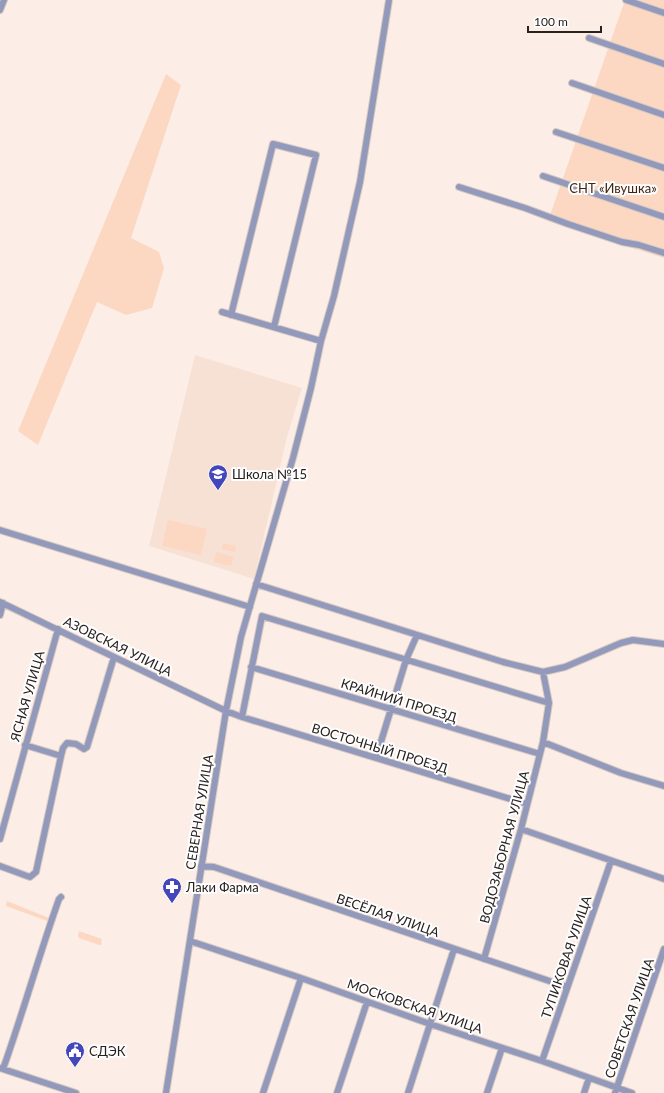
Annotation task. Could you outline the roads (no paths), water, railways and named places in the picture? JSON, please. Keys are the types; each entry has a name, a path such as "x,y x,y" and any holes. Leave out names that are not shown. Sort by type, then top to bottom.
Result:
{"street":[{"path":"0,9 4,0"},
{"name":"СЕВЕРНАЯ УЛИЦА","path":"166,1093 226,711 241,637 312,388 321,341 334,296 360,182 389,0"},
{"path":"626,0 664,12"},
{"path":"589,38 664,64"},
{"path":"572,84 664,114"},
{"path":"556,132 664,168"},
{"path":"231,315 274,144 316,155 274,327"},
{"path":"543,176 664,217"},
{"path":"459,187 622,242 639,245 664,253"},
{"path":"222,312 321,341"},
{"path":"0,530 250,607"},
{"path":"256,584 503,662 543,672 565,667 621,643 632,640 664,644"},
{"path":"0,615 2,602"},
{"name":"АЗОВСКАЯ УЛИЦА","path":"2,602 226,711"},
{"path":"242,717 262,616 549,703"},
{"name":"ЯСНАЯ УЛИЦА","path":"0,839 58,629"},
{"path":"376,758 406,660 417,635"},
{"path":"0,866 30,877 36,872 63,748 67,743 76,744 84,749 87,747 114,657"},
{"name":"КРАЙНИЙ ПРОЕЗД","path":"251,667 540,754"},
{"name":"ВОДОЗАБОРНАЯ УЛИЦА","path":"484,959 521,829 543,742 549,703 543,672"},
{"name":"ВОСТОЧНЫЙ ПРОЕЗД","path":"226,711 527,804"},
{"path":"543,742 621,773 664,786"},
{"path":"25,745 61,756"},
{"path":"521,829 664,878"},
{"name":"ТУПИКОВАЯ УЛИЦА","path":"542,1061 611,861"},
{"name":"ВЕСЁЛАЯ УЛИЦА","path":"202,866 214,867 567,988"},
{"path":"61,897 59,899 30,985 21,1017 2,1069 76,1093"},
{"name":"МОСКОВСКАЯ УЛИЦА","path":"190,941 542,1061 589,1078 616,1090 632,1093"},
{"name":"СОВЕТСКАЯ УЛИЦА","path":"616,1090 664,949"},
{"path":"408,1093 454,950"},
{"path":"263,1093 301,978"},
{"path":"337,1093 367,1002"},
{"path":"487,1093 502,1048"},
{"name":"СОВЕТСКАЯ УЛИЦА","path":"584,1093 589,1078"}],"place":[{"name":"Школа №15","path":"218,491"},
{"name":"Лаки Фарма","path":"172,904"},
{"name":"СДЭК","path":"75,1068"}],"park label":[{"name":"СНТ «Ивушка»","path":"613,188"}]}
